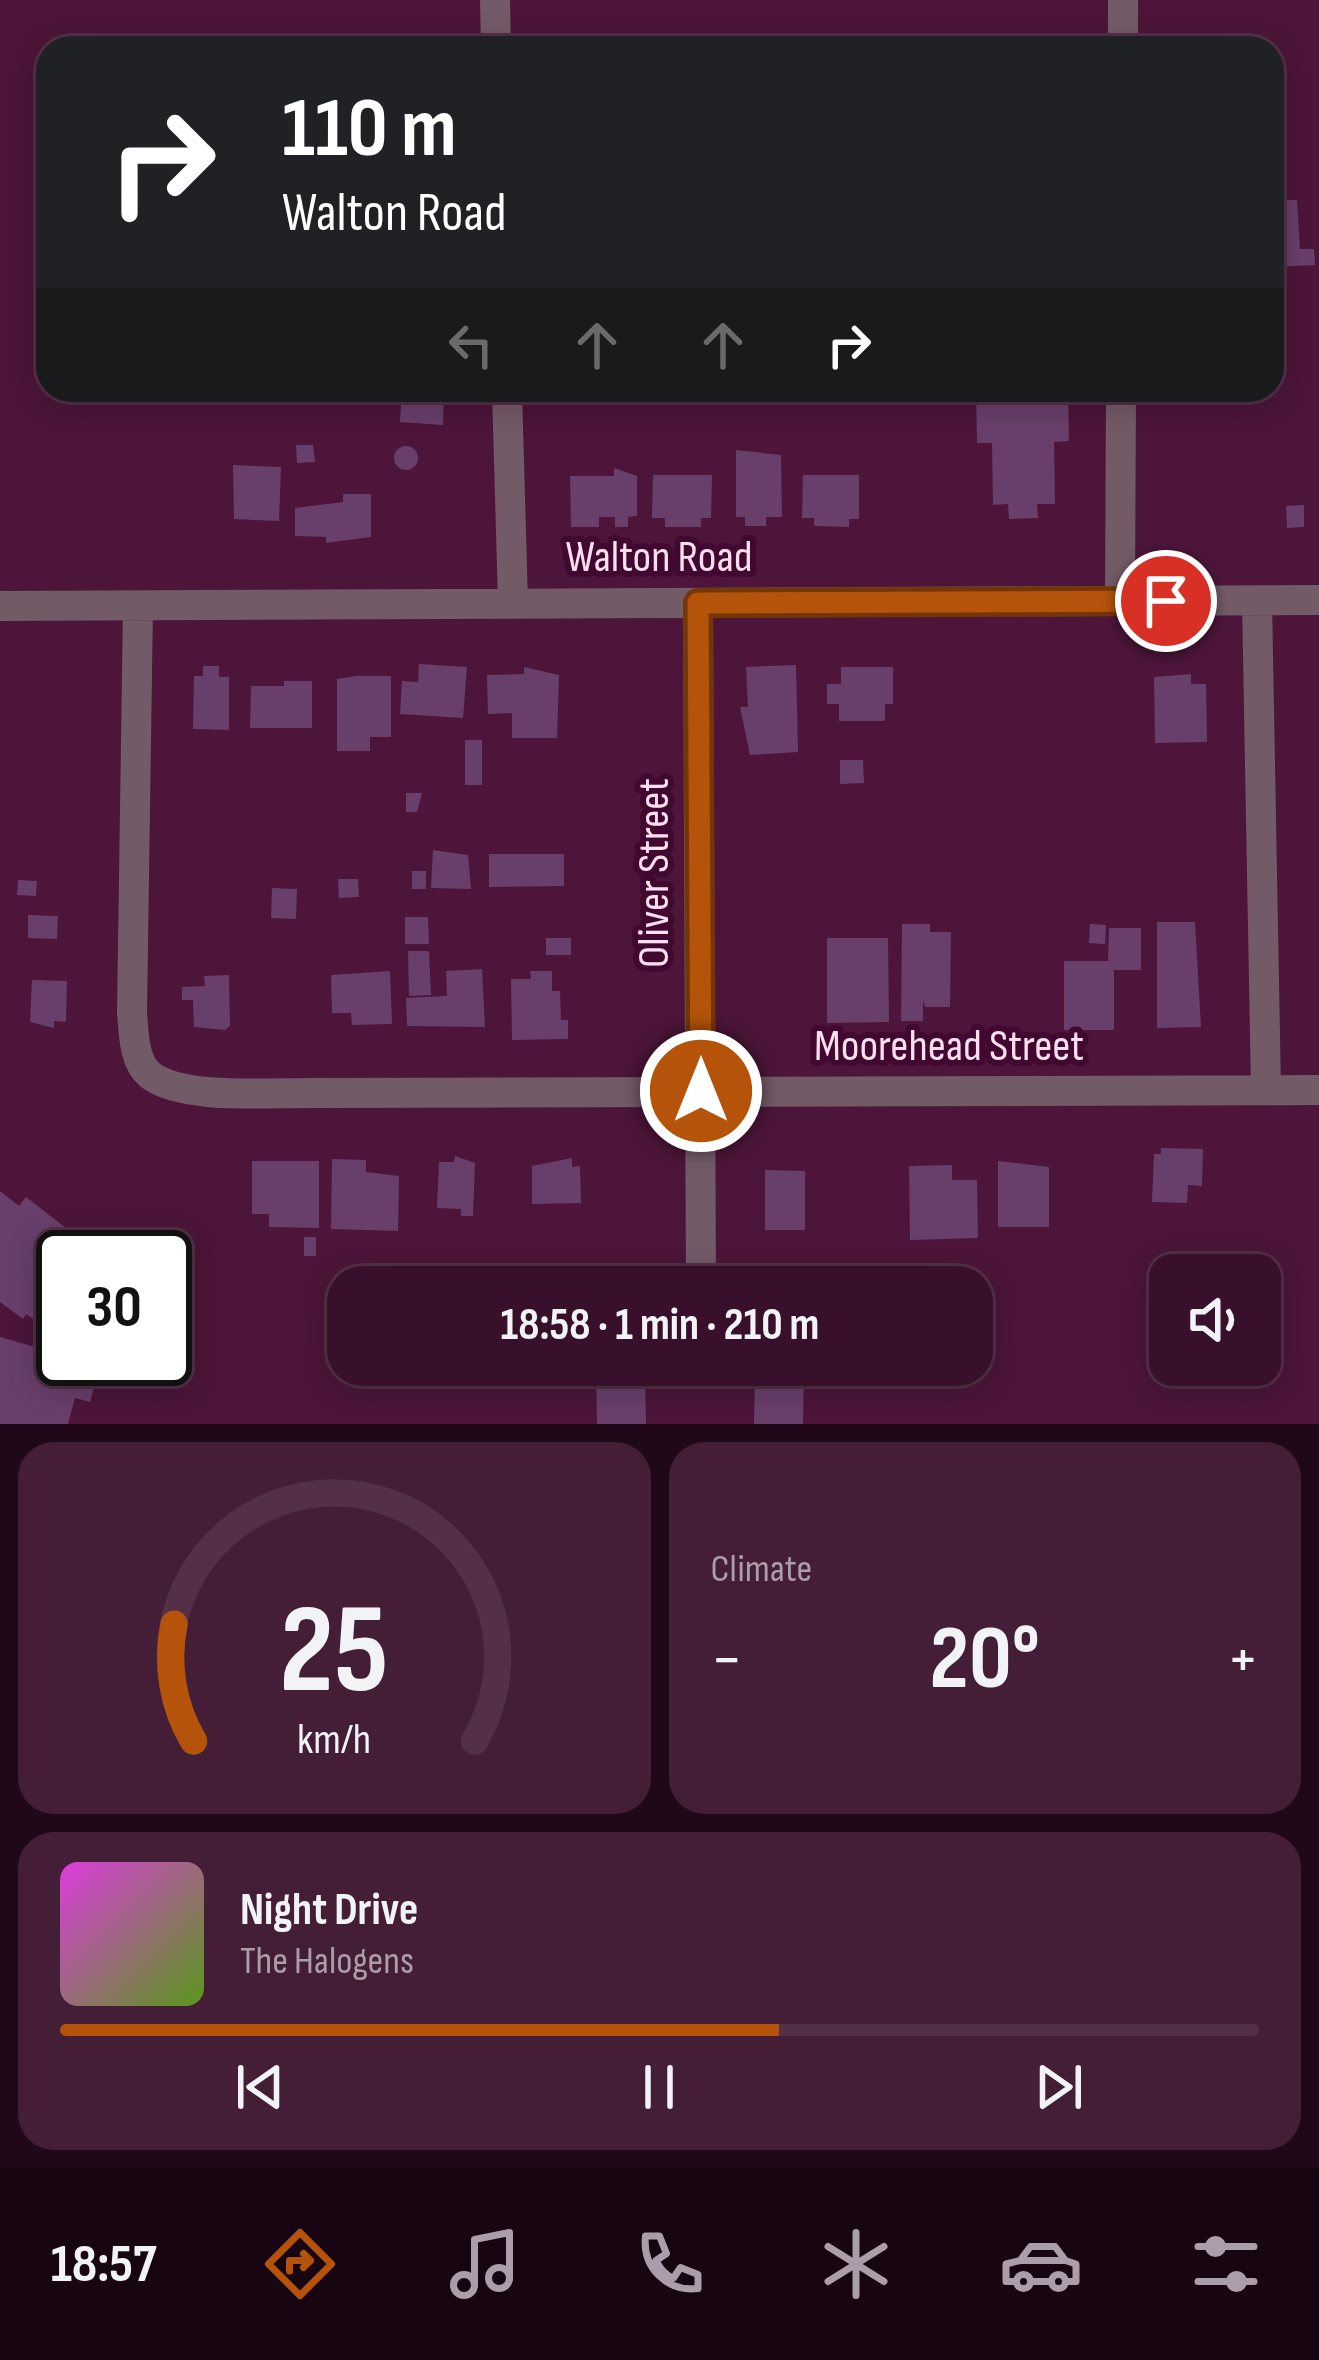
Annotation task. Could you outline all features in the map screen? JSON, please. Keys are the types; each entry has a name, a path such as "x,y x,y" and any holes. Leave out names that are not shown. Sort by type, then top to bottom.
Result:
{"street":[{"path":"495,0 496,36"},
{"path":"1123,36 1124,0"},
{"path":"507,402 513,603"},
{"path":"1120,601 1121,402"},
{"name":"Walton Road","path":"0,606 1319,600"},
{"path":"1257,601 1266,1090"},
{"name":"Oliver Street","path":"698,603 701,1266"},
{"name":"Moorehead Street","path":"137,606 132,1013 137,1054 150,1075 195,1091 1319,1090"}],"building":[{"path":"1284,200 1297,200 1300,249 1314,249 1315,265 1284,266"},
{"path":"401,402 444,402 443,425 400,422"},
{"path":"976,402 1068,402 1069,441 1054,442 1055,504 1037,504 1038,518 1009,519 1008,504 993,505 992,443 977,443"},
{"path":"296,445 313,445 315,462 297,463"},
{"path":"406,446 415,449 415,467 406,470 397,467 394,458 397,449"},
{"path":"736,450 781,455 782,517 766,517 766,526 745,526 745,517 736,517"},
{"path":"233,465 281,467 279,521 234,519"},
{"path":"614,468 637,476 637,516 628,517 628,527 615,527 615,517 599,517 599,527 571,527 570,476 614,476"},
{"path":"653,475 712,475 711,518 701,518 701,527 665,527 665,518 652,518"},
{"path":"803,475 859,475 859,519 849,519 849,527 814,526 814,518 802,518"},
{"path":"343,494 371,494 371,537 326,543 326,537 295,536 295,508 343,502"},
{"path":"1304,505 1304,527 1287,528 1286,506"},
{"path":"419,664 467,667 463,718 400,714 402,681 418,682"},
{"path":"796,665 798,752 750,755 740,707 748,707 746,667"},
{"path":"203,666 219,666 219,677 229,677 229,730 193,729 194,676 203,676"},
{"path":"524,667 559,675 557,738 512,738 512,713 488,714 487,675 524,674"},
{"path":"841,667 893,667 893,704 885,704 885,721 839,721 839,704 827,704 827,684 841,684"},
{"path":"1191,674 1191,684 1206,684 1207,742 1155,743 1154,677"},
{"path":"391,676 391,737 370,737 370,751 337,751 337,679"},
{"path":"284,681 312,681 312,728 250,728 251,686 284,686"},
{"path":"465,740 482,740 482,785 465,785"},
{"path":"840,760 863,760 864,783 840,784"},
{"path":"406,793 422,793 417,812 406,812"},
{"path":"433,850 468,855 471,889 431,888"},
{"path":"489,854 564,854 564,886 489,887"},
{"path":"412,871 426,871 426,889 412,889"},
{"path":"338,879 358,879 359,897 339,898"},
{"path":"18,880 37,881 36,896 17,895"},
{"path":"272,888 297,889 296,919 271,918"},
{"path":"28,915 58,916 57,939 28,938"},
{"path":"405,917 428,917 429,944 405,944"},
{"path":"1157,922 1195,922 1201,1027 1157,1028"},
{"path":"902,924 930,924 930,932 951,932 950,1007 925,1007 923,1000 923,1021 901,1021"},
{"path":"1090,924 1106,925 1105,944 1089,943"},
{"path":"1109,928 1141,928 1141,970 1114,970 1114,1030 1064,1030 1064,961 1108,961"},
{"path":"546,938 571,938 571,955 546,955"},
{"path":"827,938 888,938 889,1022 827,1023"},
{"path":"408,951 429,951 431,995 409,996"},
{"path":"482,969 485,1027 407,1026 406,998 447,996 446,971"},
{"path":"390,971 392,1024 352,1025 351,1013 332,1013 331,975"},
{"path":"530,971 552,971 552,991 560,991 561,1020 568,1020 568,1039 512,1040 511,979 531,979"},
{"path":"229,975 230,1026 225,1030 194,1027 193,1000 182,1000 182,987 205,986 204,976"},
{"path":"32,980 67,981 66,1022 54,1021 54,1028 30,1022"},
{"path":"1161,1148 1203,1149 1202,1186 1188,1185 1187,1203 1152,1202 1154,1154 1161,1154"},
{"path":"455,1156 475,1163 473,1216 461,1216 461,1209 437,1208 439,1162 454,1162"},
{"path":"572,1158 572,1167 580,1166 581,1203 532,1204 532,1166"},
{"path":"332,1159 366,1160 366,1172 399,1176 398,1231 331,1229"},
{"path":"252,1161 319,1161 319,1228 269,1227 269,1214 252,1214"},
{"path":"998,1161 1049,1167 1049,1227 998,1227"},
{"path":"952,1165 952,1180 977,1180 978,1238 910,1240 909,1166"},
{"path":"765,1170 805,1171 805,1230 765,1230"},
{"path":"0,1191 19,1206 26,1197 69,1230 36,1230 36,1321 26,1314 23,1319 0,1302"},
{"path":"304,1237 316,1237 316,1256 304,1256"},
{"path":"0,1337 36,1347 36,1386 94,1386 90,1402 75,1398 68,1424 0,1424"},
{"path":"596,1386 645,1386 646,1424 597,1424"},
{"path":"755,1386 804,1386 803,1424 754,1424"}],"route":[{"path":"701,1091 698,603 1166,601"}]}
